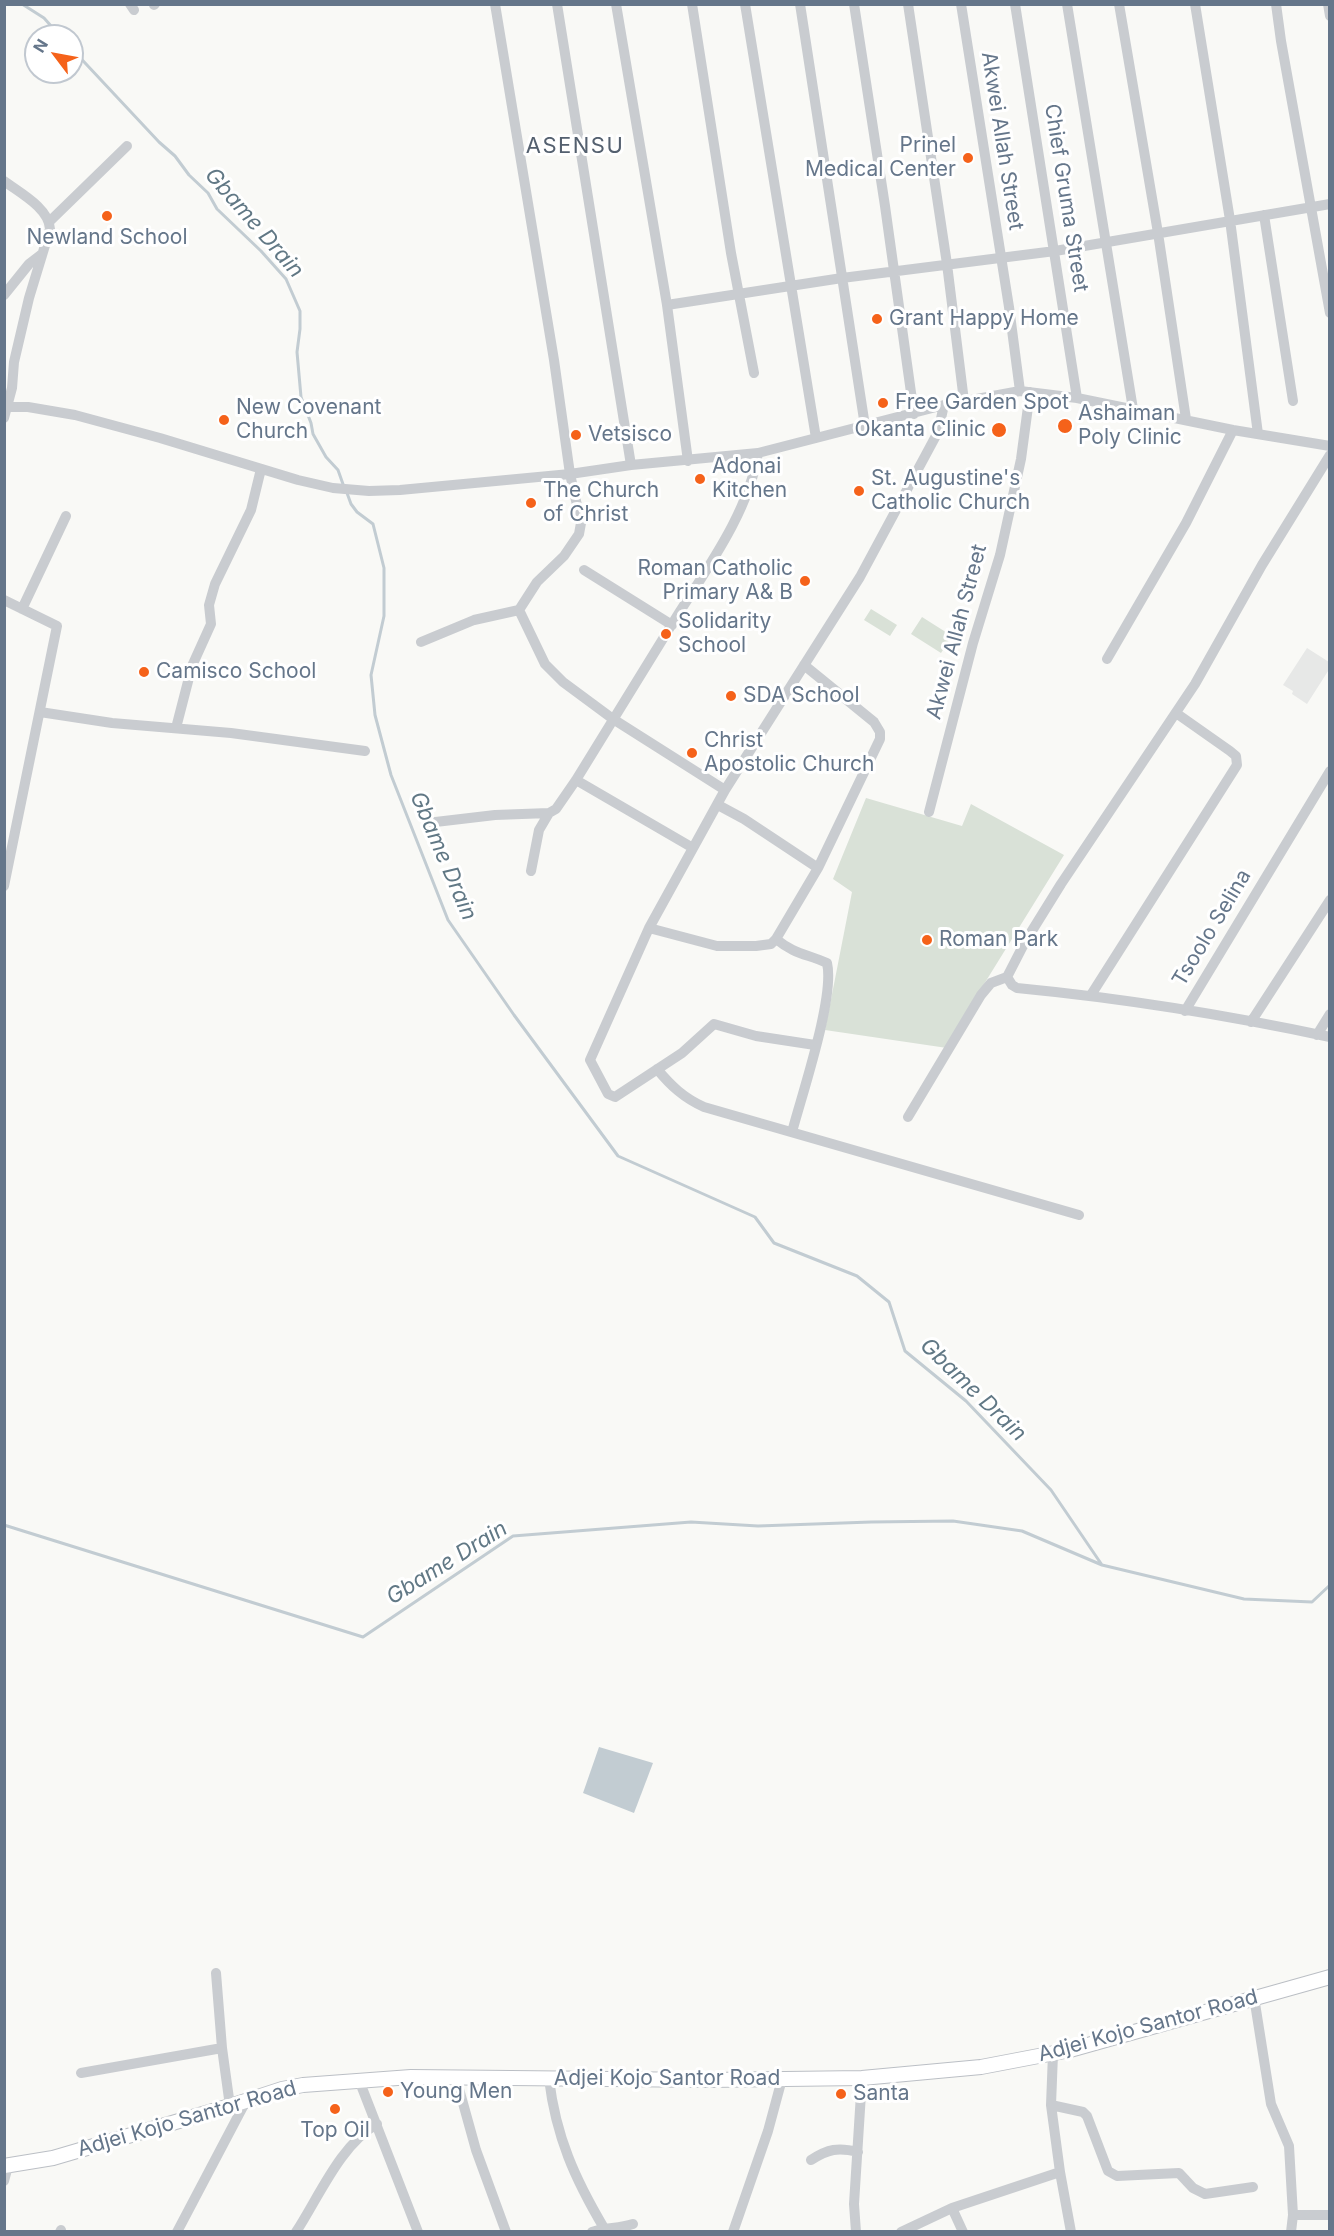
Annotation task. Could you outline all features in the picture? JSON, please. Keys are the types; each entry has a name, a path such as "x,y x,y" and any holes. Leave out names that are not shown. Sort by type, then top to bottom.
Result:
{"street":[{"path":"421,642 474,620 519,610 537,582 564,556 579,534 581,523 570,474 554,360 495,4"},
{"path":"557,4 631,465"},
{"path":"616,4 666,305 688,461"},
{"path":"692,4 754,373"},
{"path":"745,4 816,438"},
{"path":"800,4 865,426"},
{"path":"854,4 914,414"},
{"path":"908,4 947,264 964,401"},
{"name":"Akwei Allah Street","path":"929,812 973,643 999,555 1021,459 1025,391 1001,258 961,4"},
{"name":"Chief Gruma Street","path":"1016,4 1077,398"},
{"path":"1067,4 1133,409"},
{"path":"1119,4 1158,233 1186,420"},
{"path":"1195,4 1230,220 1258,434"},
{"path":"1276,4 1329,313"},
{"path":"1328,4 1329,16"},
{"path":"50,221 127,146"},
{"path":"4,181 40,209 50,221 50,229 14,362 12,388 6,413 40,408 86,418 160,438 261,470 333,488 369,491 400,490 758,453 944,405 1025,391 1077,398 1233,430 1329,446"},
{"path":"666,305 842,278 894,273 1055,250 1329,204"},
{"path":"1264,215 1293,401"},
{"path":"4,296 29,264 42,254"},
{"path":"815,1045 756,1036 714,1024 682,1053 615,1097 608,1094 590,1060 649,928 725,790 860,577 938,432 944,405"},
{"path":"1107,659 1186,523 1233,430"},
{"path":"427,823 495,815 549,813 556,809 714,557 747,494 755,474 758,453"},
{"path":"908,1116 981,994 991,982 1007,977 1015,959 1061,884 1176,713 1329,455"},
{"path":"176,729 192,666 211,624 209,604 224,564 251,510 261,470"},
{"path":"22,609 66,516"},
{"path":"584,570 672,626"},
{"path":"4,600 57,626 4,886"},
{"path":"519,610 545,664 566,685 614,719 725,790"},
{"path":"649,928 717,946 756,946 771,944 776,939 818,868 876,749 880,732 874,722 804,666"},
{"path":"40,712 112,723 231,733 365,751"},
{"path":"1091,995 1237,765 1236,756 1176,713"},
{"name":"Tsoolo Selina","path":"1329,771 1185,1011 1329,1037"},
{"path":"576,780 693,848"},
{"path":"718,805 744,819 818,868"},
{"path":"531,871 539,830 549,813"},
{"path":"1251,1022 1329,900"},
{"path":"776,939 804,956 827,963 829,973 815,1045 792,1132"},
{"path":"1007,977 1017,988 1091,995 1185,1011"},
{"path":"1317,1035 1329,1014"},
{"path":"657,1070 672,1087 690,1101 704,1107 1079,1215"},
{"path":"216,1972 222,2048 230,2106"},
{"name":"Adjei Kojo Santor Road","path":"6,2166 52,2158 282,2089 303,2085 411,2077 862,2078 953,2070 1053,2054 1329,1977"},
{"path":"1254,1997 1271,2104 1289,2146 1293,2215 1291,2232"},
{"path":"81,2073 222,2048"},
{"path":"1053,2054 1051,2105 1071,2232"},
{"path":"456,2078 476,2150 506,2232"},
{"path":"856,2232 854,2204 862,2078"},
{"path":"549,2079 554,2112 567,2157 579,2185 604,2228"},
{"path":"733,2232 768,2131 782,2079"},
{"path":"359,2080 418,2232"},
{"path":"177,2232 246,2101"},
{"path":"1051,2105 1083,2112 1087,2116 1108,2172 1117,2176 1179,2174 1193,2188 1205,2194 1253,2187"},
{"path":"296,2232 345,2153 365,2131 377,2124"},
{"path":"811,2160 836,2148 858,2152"},
{"path":"4,2181 6,2166"},
{"path":"901,2232 952,2208 1060,2172"},
{"path":"952,2208 963,2232"},
{"path":"1293,2215 1329,2215"},
{"path":"592,2232 604,2228 617,2229 633,2224"}],"shaded area":[{"path":"871,609 897,625 890,636 864,620"},
{"path":"922,617 952,636 941,653 911,634"},
{"path":"1307,648 1329,662 1330,668 1307,704 1283,685"},
{"name":"Roman Park","path":"866,798 962,826 971,804 1064,855 947,1048 825,1030 852,892 833,879"},
{"path":"599,1747 653,1763 634,1813 583,1793"}],"waterway":[{"name":"Gbame Drain","path":"22,4 49,24"},
{"name":"Gbame Drain","path":"84,62 175,156 189,175 208,193 217,209 261,251 286,279 300,311 297,352 301,397 313,434 326,457 338,470 344,487"},
{"name":"Gbame Drain","path":"347,493 357,512 373,524 384,568 384,616 371,675 375,715 391,775 448,920 514,1015 618,1156 755,1217 774,1243 857,1276 889,1302 905,1351 966,1401 1051,1490 1102,1565"},
{"name":"Gbame Drain","path":"4,1525 363,1637 513,1536 691,1522 758,1526 953,1521 1022,1531 1102,1565 1244,1599 1312,1602 1330,1585"}],"place":[{"name":"Prinel Medical Center","path":"968,158"},
{"name":"Newland School","path":"107,216"},
{"name":"Grant Happy Home","path":"877,319"},
{"name":"Free Garden Spot","path":"883,403"},
{"name":"New Covenant Church","path":"224,420"},
{"name":"Ashaiman Poly Clinic","path":"1065,426"},
{"name":"Okanta Clinic","path":"999,430"},
{"name":"Vetsisco","path":"576,435"},
{"name":"Adonai Kitchen","path":"700,479"},
{"name":"St. Augustine's Catholic Church","path":"859,491"},
{"name":"The Church of Christ","path":"531,503"},
{"name":"Roman Catholic Primary A& B","path":"805,581"},
{"name":"Solidarity School","path":"666,634"},
{"name":"Camisco School","path":"144,672"},
{"name":"SDA School","path":"731,696"},
{"name":"Christ Apostolic Church","path":"692,753"},
{"name":"Roman Park","path":"927,940"},
{"name":"Young Men","path":"388,2092"},
{"name":"Santa","path":"841,2094"},
{"name":"Top Oil","path":"335,2109"}],"district":[{"name":"ASENSU","path":"575,146"}]}
